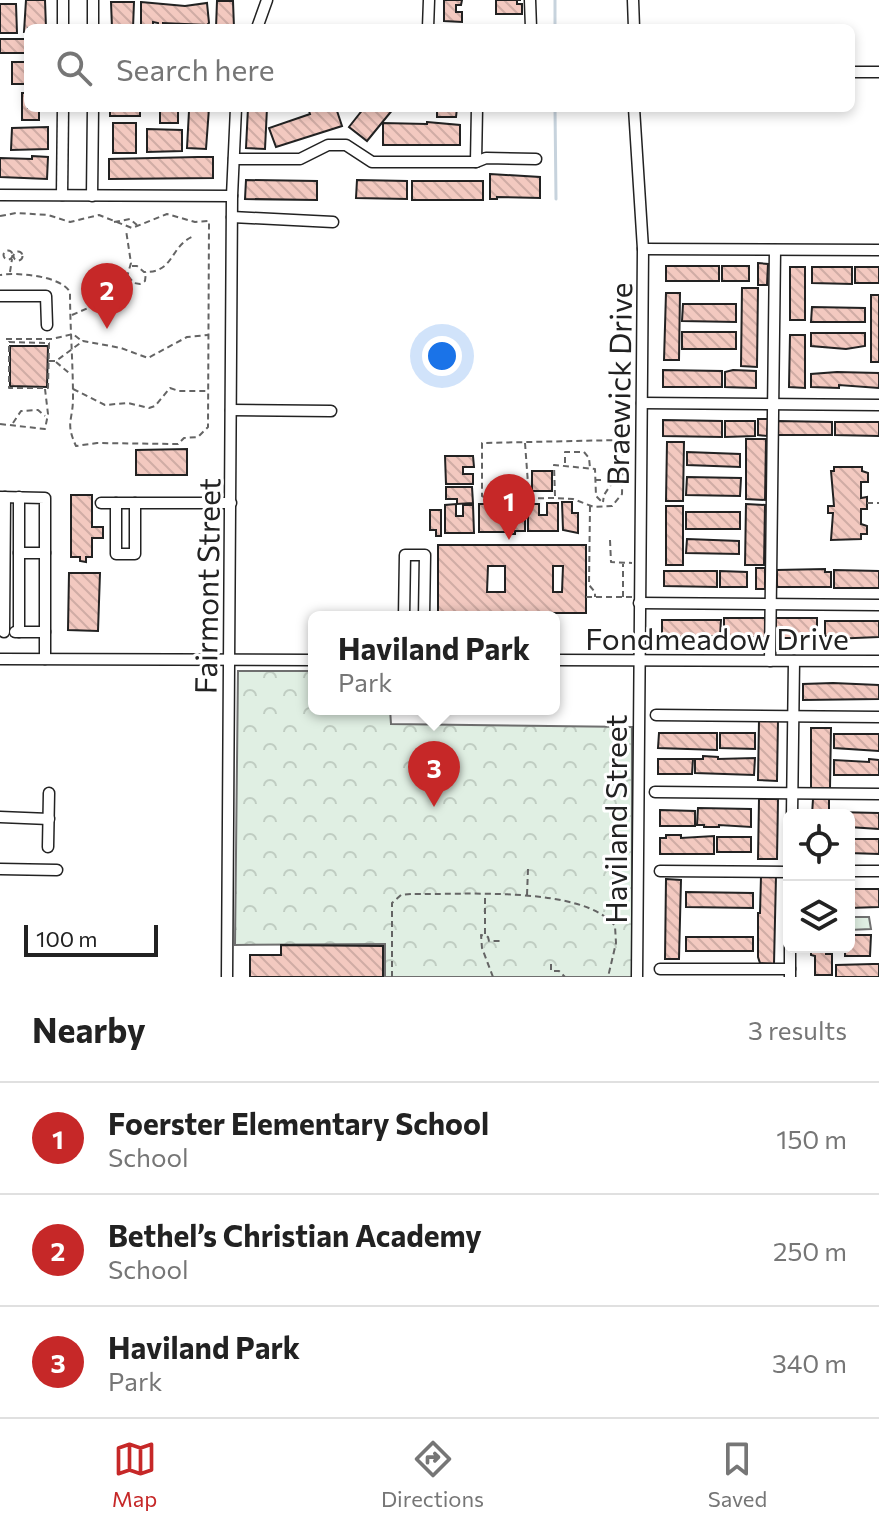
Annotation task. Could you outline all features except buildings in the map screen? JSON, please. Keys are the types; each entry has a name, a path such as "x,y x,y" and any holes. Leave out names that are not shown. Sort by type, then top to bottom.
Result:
{"street":[{"path":"63,0 63,24"},
{"path":"93,0 93,24"},
{"path":"258,24 267,0"},
{"path":"428,24 429,0"},
{"path":"530,0 531,24"},
{"path":"633,0 634,24"},
{"path":"855,72 879,72"},
{"path":"62,195 63,112"},
{"path":"92,196 93,112"},
{"name":"Fairmont Street","path":"227,977 232,196 236,112"},
{"path":"476,162 477,112"},
{"name":"Braewick Drive","path":"634,112 643,249 639,661"},
{"path":"234,159 300,159 328,145 346,145 372,162 536,159"},
{"path":"0,195 232,196"},
{"path":"232,217 333,222"},
{"path":"643,249 879,250"},
{"path":"770,661 775,250"},
{"path":"0,296 46,296 47,325"},
{"path":"642,403 879,405"},
{"path":"231,410 331,411"},
{"path":"45,632 2,632 2,497 45,498 45,553 45,632 45,659"},
{"path":"19,497 19,632"},
{"path":"101,503 231,503"},
{"path":"116,503 116,554 135,554 135,503"},
{"path":"19,553 45,553"},
{"path":"404,611 405,555 425,555 424,611"},
{"path":"639,600 879,605"},
{"path":"0,659 308,660"},
{"name":"Fondmeadow Drive","path":"560,660 879,661"},
{"name":"Haviland Street","path":"637,977 639,661"},
{"path":"792,809 794,661"},
{"path":"656,715 879,717"},
{"path":"655,792 879,794"},
{"path":"48,847 49,793"},
{"path":"0,817 49,819"},
{"path":"0,869 57,870"},
{"path":"660,871 783,872"},
{"path":"855,871 879,871"},
{"path":"660,969 790,973"}],"path":[{"path":"0,216 16,213 48,215 70,222 99,215 127,228 167,214 195,222 209,221 208,427 198,437 184,438 178,444 97,443 76,446 68,425 72,412 70,292 62,282 10,273 0,275"},
{"path":"114,222 130,219 138,225"},
{"path":"70,315 113,297 115,286 126,280 130,266 127,228"},
{"path":"201,233 210,233"},
{"path":"130,266 137,266 146,272 162,270 179,245 194,236"},
{"path":"10,273 12,257"},
{"path":"128,275 134,283 140,284 145,281 146,272"},
{"path":"6,339 52,339 71,334 82,341 121,348 148,358 187,337 208,335"},
{"path":"49,361 56,361 82,341"},
{"path":"9,342 49,343 48,388 45,388 9,388 9,342"},
{"path":"56,361 65,372 71,374"},
{"path":"0,424 45,429 45,388"},
{"path":"72,388 105,405 128,403 142,408 155,406 170,388 209,391"},
{"path":"12,424 21,411 38,410 47,417"},
{"path":"621,440 622,494 612,506 601,507 573,499 529,498 485,499 481,491 480,444 621,440"},
{"path":"525,442 529,498"},
{"path":"565,465 565,452 584,452 589,458 590,468"},
{"path":"555,498 554,465 565,465 595,469 596,496 603,503"},
{"path":"595,480 614,480 604,495 601,507"},
{"path":"867,503 879,503"},
{"path":"590,505 589,585 595,597"},
{"path":"610,540 611,562 639,563"},
{"path":"623,562 623,597"},
{"path":"586,597 639,600"},
{"path":"527,896 528,869"},
{"path":"392,977 392,903 396,898 411,894 527,896 561,899 586,907 609,919 615,926 616,943 608,977"},
{"path":"485,896 485,935 489,941 503,941"},
{"path":"485,935 481,935 481,941 493,977"},
{"path":"551,964 551,971 559,971 565,977"}],"green space":[{"path":"238,671 308,671 308,715 390,715 391,724 632,727 632,977 385,977 385,944 235,945"},
{"path":"855,917 869,917 871,929 855,930"}],"waterway":[{"path":"555,0 555,24"},
{"path":"555,112 556,199"}],"place":[{"name":"Bethel’s Christian Academy","path":"107,329"},
{"name":"Foerster Elementary School","path":"509,540"},
{"name":"Haviland Park","path":"434,807"}]}
